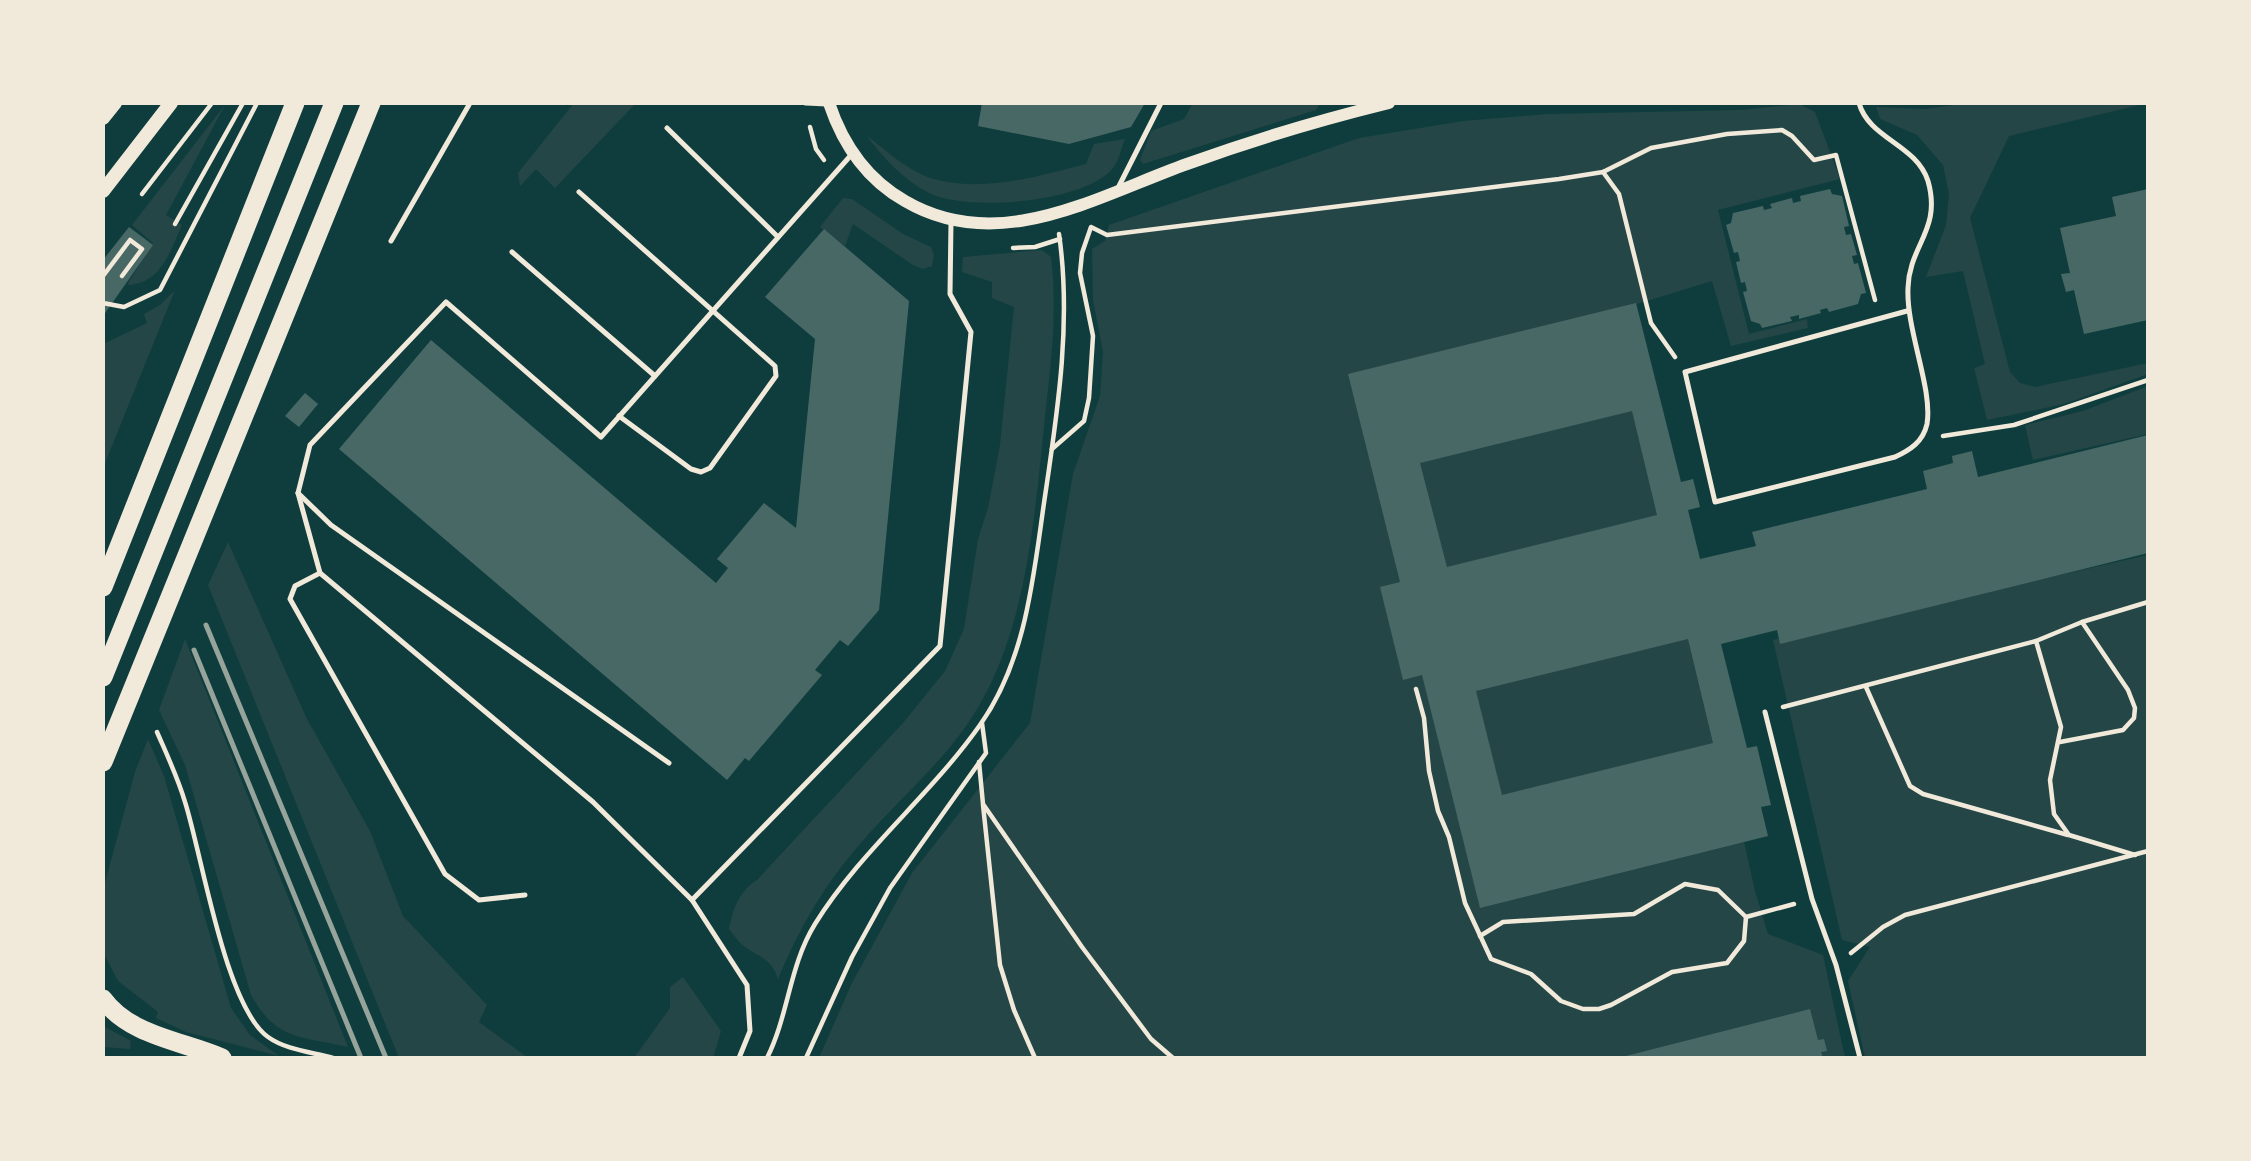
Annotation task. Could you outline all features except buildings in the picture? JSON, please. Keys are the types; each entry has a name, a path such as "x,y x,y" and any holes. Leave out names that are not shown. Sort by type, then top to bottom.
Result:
{"highway":[{"path":"103,587 295,103"},
{"path":"103,677 334,103"},
{"path":"103,762 371,103"},
{"path":"103,999 126,1020 146,1031 222,1058"}],"main road":[{"path":"103,118 115,103"},
{"path":"103,191 171,103"}],"street":[{"path":"829,104 852,154 870,176 921,211 951,222 976,225 1034,219 1284,131 1389,103"}],"lane":[{"path":"391,241 470,103"},
{"path":"806,103 829,104"},
{"path":"1117,191 1161,103"},
{"path":"1859,103 1873,127 1909,152 1922,166 1930,191 1931,225 1912,265 1907,311 1926,403 1927,423 1922,438 1911,450 1895,457 1715,502 1685,372 1907,311"},
{"path":"667,128 778,237"},
{"path":"740,1058 750,1031 747,985 692,900 593,802 320,573 298,493 310,446 446,302 601,437 852,154"},
{"path":"579,192 775,366 776,376 710,468 701,472 691,469 619,416"},
{"path":"692,900 940,646 971,332 950,294 951,222"},
{"path":"512,252 655,376"},
{"path":"298,493 331,525 669,762"},
{"path":"320,573 295,586 290,599 445,874 479,900 524,895"},
{"path":"1765,712 1812,899 1836,965 1860,1058"}],"path":[{"path":"142,194 212,103"},
{"path":"175,224 243,103"},
{"path":"103,303 124,307 160,290 257,103"},
{"path":"1052,449 1084,421 1089,398 1093,336 1080,273 1082,253 1091,227 1107,235 1603,172 1651,148 1727,134 1782,130 1793,136 1814,160 1836,155 1880,318"},
{"path":"1603,172 1619,194 1651,323 1685,372"},
{"path":"767,1058 778,1036 799,952 816,923 844,881 982,722 1001,688 1028,609 1052,449 1063,343 1060,239"},
{"path":"103,276 130,240 142,249 122,276"},
{"path":"1922,438 2014,425 2148,380"},
{"path":"1765,712 2036,641 2082,622 2148,602"},
{"path":"2060,742 2123,730 2134,718 2128,690 2082,622"},
{"path":"2036,641 2061,727 2049,794 2054,814 2069,835"},
{"path":"1866,687 1910,786 1923,794 2135,855"},
{"path":"1416,689 1424,718 1429,771 1438,811 1449,837 1465,903 1491,959 1531,974 1562,1001 1583,1009 1599,1009 1672,972 1727,963 1744,940 1746,917"},
{"path":"806,1058 852,957 890,888 986,753 982,722"},
{"path":"157,732 185,801 231,973 244,1008 267,1036 284,1045 333,1058"},
{"path":"979,762 1000,965 1013,1010 1035,1058"},
{"path":"983,804 1135,1018 1151,1039 1173,1058"},
{"path":"1836,965 1883,927 1905,915 2148,851"},
{"path":"1480,936 1503,922 1634,914 1685,884 1704,885 1718,890 1746,917"},
{"path":"1746,917 1812,899"}],"shaded area":[{"path":"574,103 636,103 555,188 536,169 520,186 518,173"},
{"path":"1193,103 1320,103 1316,110 1143,164 1140,160 1151,131 1184,119"},
{"path":"1970,103 2148,103 2009,136 1970,218 2010,372 2020,383 2035,387 2148,363 2148,374 2064,404 1987,420 1974,368 1985,364 1963,271 1926,277 1946,225 1949,194 1943,165 1917,135 1880,119 1876,107 1924,109"},
{"path":"1799,104 1815,112 1840,179 1718,210 1749,334 1807,319 1808,328 1731,346 1712,281 1624,308 1755,891 1768,934 1823,955 1845,1058 819,1058 851,985 912,873 1030,723 1073,474 1100,396 1103,352 1093,300 1092,249 1105,241 1109,225 1359,138 1463,121 1549,114 1740,110"},
{"path":"225,105 166,215 182,225 168,256 163,265 148,279 127,285 153,243 132,225"},
{"path":"866,135 918,173 938,180 975,184 1013,181 1086,164 1094,144 1125,139 1115,165 1099,180 1052,196 997,203 947,199 929,193 894,167"},
{"path":"843,198 852,199 903,234 931,247 934,255 932,266 923,269 913,265 853,224 845,246 820,227"},
{"path":"1042,250 1051,257 1053,279 1051,363 1030,542 1014,621 1002,658 986,694 954,742 873,829 835,875 804,925 778,979 769,963 743,945 729,929 738,901 746,889 903,723 945,671 964,629 978,539 988,508 1000,445 1014,307 992,298 992,282 962,272 963,257"},
{"path":"175,290 103,468 103,344 147,323 144,314 160,305"},
{"path":"2148,386 2148,434 2033,460 2025,425 2083,411"},
{"path":"228,542 307,719 370,831 403,916 487,1005 479,1022 528,1058 399,1058 208,585"},
{"path":"2148,555 2148,1058 1865,1058 1848,981 1870,947 1842,940 1773,640"},
{"path":"185,639 348,1047 303,1038 280,1029 270,1021 251,995 185,765 159,710"},
{"path":"148,739 164,776 231,1008 250,1035 279,1056 186,1032 156,1018 158,1012 118,981 103,952 103,890 135,772"},
{"path":"683,977 721,1031 713,1058 634,1058 670,1008 670,987"},
{"path":"103,1026 131,1041 130,1049 103,1047"}],"railway":[{"path":"206,625 386,1058"},
{"path":"194,650 361,1058"}]}
